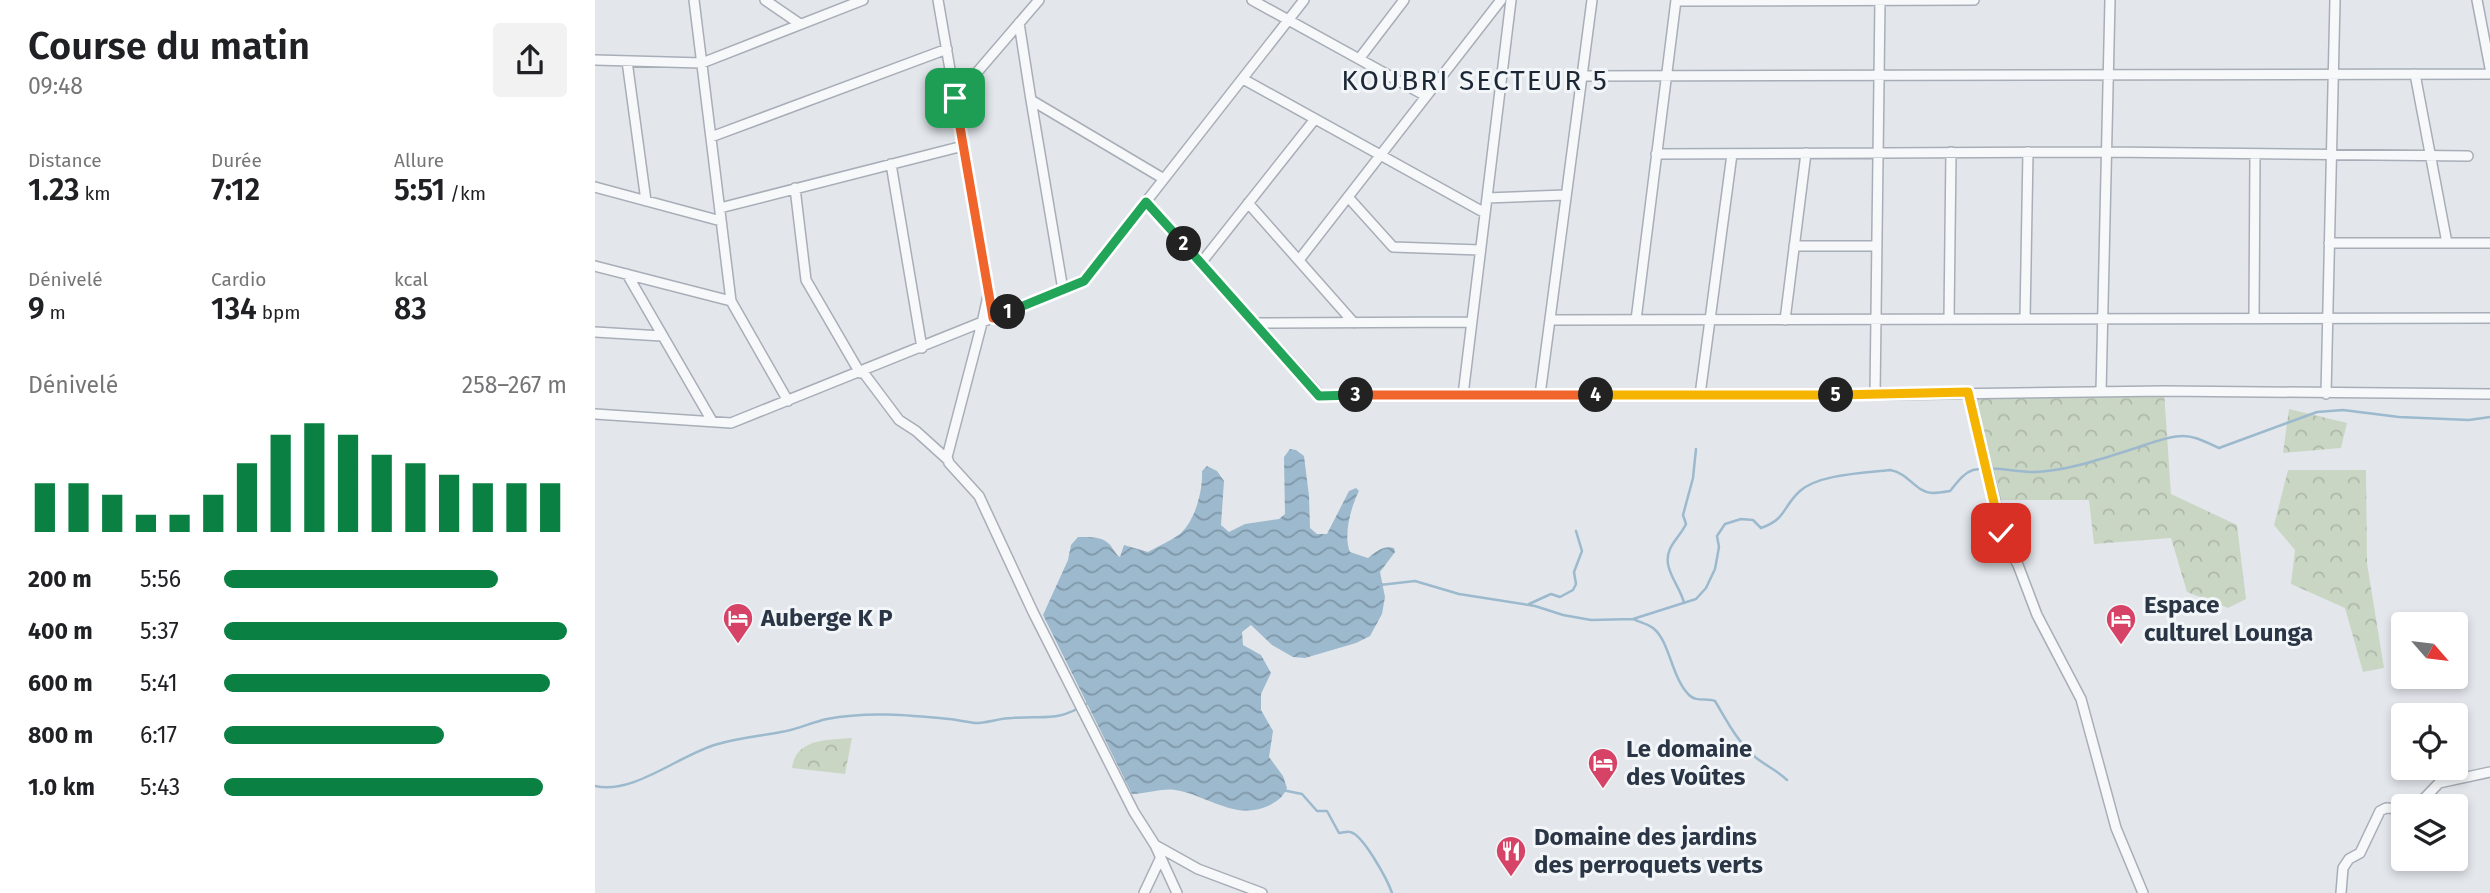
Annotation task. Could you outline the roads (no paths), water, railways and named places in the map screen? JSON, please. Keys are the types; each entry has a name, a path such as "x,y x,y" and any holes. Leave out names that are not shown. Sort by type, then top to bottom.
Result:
{"street":[{"path":"694,0 731,301 788,401"},
{"path":"765,0 800,24"},
{"path":"595,60 702,63 863,0"},
{"path":"938,0 993,318"},
{"path":"955,98 1039,0"},
{"path":"1252,0 1426,96"},
{"path":"595,414 731,422 862,372 1084,281 1304,0"},
{"path":"1359,59 1404,0"},
{"path":"1299,260 1501,0"},
{"path":"1463,395 1511,0"},
{"path":"1540,395 1592,0"},
{"path":"1875,395 1880,0"},
{"path":"1636,320 1676,1 1975,0"},
{"path":"2101,392 2110,0"},
{"path":"2326,394 2335,0"},
{"path":"2477,0 2490,68"},
{"path":"1019,23 1063,290"},
{"path":"711,137 947,49"},
{"path":"627,61 646,201"},
{"path":"2415,74 2447,243"},
{"path":"1582,76 2490,74"},
{"path":"1243,79 1485,214"},
{"path":"1031,100 1164,179"},
{"path":"1201,263 1315,119"},
{"path":"720,208 963,146"},
{"path":"1949,319 1951,152"},
{"path":"2025,319 2028,152"},
{"path":"1657,155 2106,152 2468,156"},
{"path":"1785,320 1806,153"},
{"path":"1700,395 1732,154"},
{"path":"2254,318 2255,154"},
{"path":"891,164 922,348"},
{"path":"595,187 721,221"},
{"path":"795,188 806,280 862,372 899,420 916,431 948,460 979,496 1033,612 1122,788 1155,845 1177,893"},
{"path":"1487,198 1566,194"},
{"path":"1348,197 1393,247 1480,250"},
{"path":"1146,202 1319,396 1875,395 1968,392 2490,394"},
{"path":"1248,203 1354,323"},
{"path":"2329,243 2490,243"},
{"path":"1794,246 1877,246"},
{"path":"595,266 731,301"},
{"path":"627,274 712,421"},
{"path":"948,460 989,291"},
{"path":"1550,320 2490,318"},
{"path":"1255,323 1472,322"},
{"path":"595,332 662,336"},
{"path":"1968,392 1999,530 2018,565 2037,615 2081,699 2116,828 2143,893"},
{"path":"2428,794 2439,783 2490,772"},
{"path":"2341,893 2343,868 2349,859 2360,853 2380,811 2391,808"},
{"path":"1155,845 1198,869 1262,893"},
{"path":"1144,893 1160,859"}],"water":[{"path":"1290,449 1304,456 1310,528 1317,534 1327,534 1349,491 1356,488 1359,491 1353,505 1347,538 1350,552 1368,558 1383,548 1394,548 1395,552 1380,572 1385,597 1382,614 1370,636 1356,643 1305,658 1293,657 1272,645 1251,625 1242,632 1243,645 1261,655 1271,673 1261,694 1261,710 1273,731 1269,757 1283,776 1287,788 1277,800 1256,810 1244,811 1175,790 1132,794 1043,615 1068,560 1071,545 1078,537 1098,538 1108,543 1120,557 1124,545 1148,552 1170,540 1181,533 1195,512 1202,471 1207,466 1217,471 1224,481 1221,525 1229,532 1245,524 1279,519 1285,514 1284,457"}],"waterway":[{"path":"1380,585 1415,581 1459,594 1535,606 1591,620 1633,619 1696,599 1706,588 1715,569 1719,547 1717,536 1725,524 1741,519 1753,520 1761,528 1776,521 1794,497 1808,485 1830,478 1890,470 1926,492 1938,493 1950,491 1963,476 1973,470 1989,468 2037,472 2062,469 2177,436 2192,437 2219,448 2317,412 2343,410 2399,417 2469,420 2490,417"},
{"path":"1684,603 1669,570 1668,556 1686,524 1683,515 1693,478 1696,449"},
{"path":"1529,604 1551,594 1560,597 1573,590 1576,584 1574,572 1582,551 1576,531"},
{"path":"1633,619 1659,634 1678,679 1689,695 1715,701 1742,744 1787,780"},
{"path":"595,786 625,785 718,744 787,731 827,719 888,714 980,723 1007,718 1059,716 1088,703"},
{"path":"1282,790 1302,794 1317,811 1327,811 1339,833 1349,832 1355,835 1374,859 1392,893"}],"place":[{"name":"Auberge K P","path":"738,645"},
{"name":"Espace culturel Lounga","path":"2121,646"},
{"name":"Le domaine des Voûtes","path":"1603,790"},
{"name":"Domaine des jardins des perroquets verts","path":"1511,878"}],"district":[{"name":"KOUBRI SECTEUR 5","path":"1475,80"}]}
